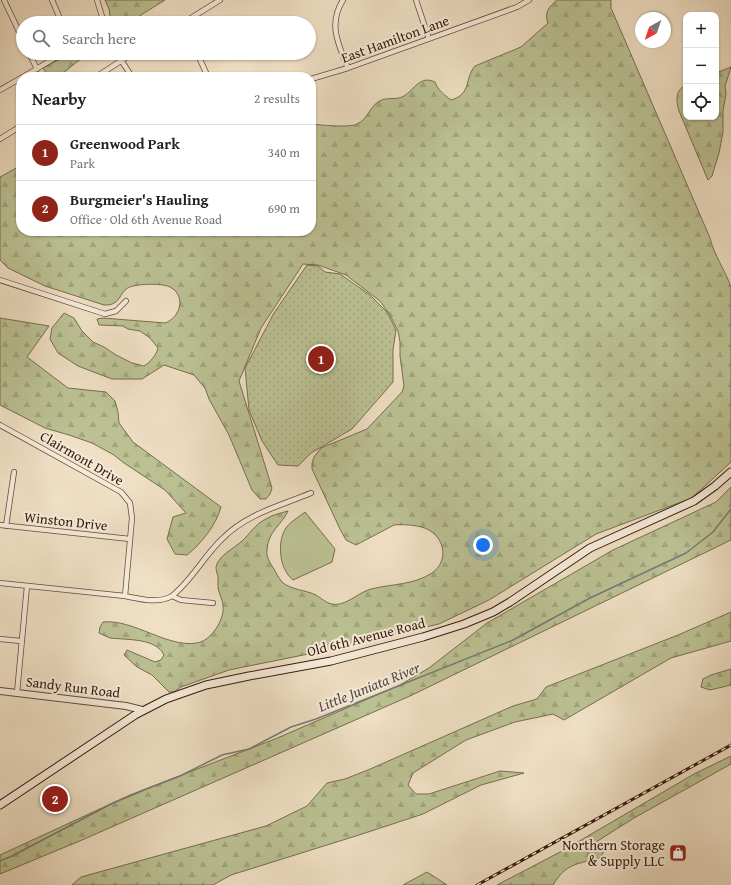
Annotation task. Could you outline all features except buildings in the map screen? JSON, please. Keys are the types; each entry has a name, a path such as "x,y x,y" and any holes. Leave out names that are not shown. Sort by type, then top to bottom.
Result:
{"main road":[{"name":"Old 6th Avenue Road","path":"0,805 142,710 180,693 206,685 248,676 331,661 423,637 464,624 493,612 590,548 694,501 731,472"}],"street":[{"path":"4,0 16,25"},
{"path":"52,0 59,16"},
{"path":"97,0 102,16"},
{"path":"194,16 220,0"},
{"path":"343,0 335,22 335,32 348,68"},
{"path":"416,0 429,39"},
{"name":"East Hamilton Lane","path":"316,78 348,68 517,7 529,0"},
{"path":"32,60 37,69"},
{"path":"32,72 52,60"},
{"path":"103,72 121,60 129,72"},
{"path":"200,60 206,72"},
{"path":"0,90 16,81"},
{"path":"0,139 16,129"},
{"path":"0,280 105,314 116,312 126,301"},
{"name":"Clairmont Drive","path":"0,425 121,492 130,502 132,518 125,596"},
{"path":"6,526 14,472"},
{"path":"0,583 166,600 172,596 221,540 237,525 258,514 311,493"},
{"name":"Winston Drive","path":"0,525 130,539"},
{"path":"17,692 27,586"},
{"path":"172,596 181,600 213,603"},
{"path":"0,639 21,641"},
{"name":"Sandy Run Road","path":"0,691 126,706 142,710"}],"green space":[{"path":"105,0 165,0 139,16 110,16"},
{"path":"557,0 611,0 611,8 731,287 731,462 692,498 596,534 489,600 439,624 328,650 229,670 181,687 174,692 169,692 152,675 137,667 124,655 127,650 155,662 161,660 164,655 160,649 155,645 141,641 110,638 99,633 100,627 103,622 115,622 162,638 186,643 197,643 207,638 216,629 222,617 223,611 218,588 217,563 262,521 271,516 288,511 272,533 267,550 269,560 280,579 290,587 312,593 326,602 337,604 342,603 371,589 418,580 432,573 441,563 443,551 439,539 429,530 417,526 394,525 356,545 346,540 312,469 314,457 321,448 367,429 402,392 404,386 398,331 390,315 380,301 346,275 318,265 303,264 261,328 239,381 272,488 266,499 260,499 252,490 229,435 209,399 205,388 194,375 164,365 142,379 112,379 78,366 58,353 50,339 52,328 64,313 74,318 82,331 93,342 132,363 144,366 156,354 158,348 150,338 140,331 128,329 123,326 99,325 97,319 103,318 165,323 174,317 178,312 180,301 175,291 170,287 152,284 137,285 128,288 114,303 104,305 45,286 8,268 0,260 0,177 16,168 16,236 316,236 316,124 342,126 357,124 363,120 375,104 381,100 404,96 425,80 435,82 442,92 451,100 458,97 465,90 475,66 521,47 548,23 547,13"},
{"path":"58,60 79,60 64,72 46,72 43,68"},
{"path":"731,67 725,86 726,94 723,111 723,132 719,153 712,176 708,180 679,111 677,96 683,86 683,120 719,120 719,72"},
{"path":"307,265 318,266 325,272 340,274 370,295 387,312 396,330 393,350 393,382 352,429 311,453 298,466 278,465 262,441 249,410 245,368 274,313"},
{"path":"0,318 49,326 27,357 68,388 106,392 115,401 119,423 133,442 221,507 216,520 208,533 187,555 175,554 167,539 173,517 186,513 165,490 114,455 92,443 45,428 0,405"},
{"path":"731,487 731,540 410,696 82,840 0,874 0,855 130,795 275,739 400,685 429,668 487,623 613,550 716,502"},
{"path":"305,512 335,549 332,562 293,580 288,575 282,563 280,550 282,538 283,533 292,521"},
{"path":"731,612 731,641 671,658 564,720 553,714 515,722 466,740 413,773 408,785 416,794 429,794 500,771 524,773 481,785 423,814 231,875 213,885 72,885 81,877 266,826 307,806 327,783 345,779 368,770 513,706 537,699 546,687 678,635"},
{"path":"731,669 731,685 710,690 701,687 703,679"},
{"path":"731,756 731,764 634,818 596,842 606,848 600,858 579,863 568,868 553,885 497,885 564,850 694,774"},
{"path":"427,872 447,885 403,885"}],"waterway":[{"name":"Little Juniata River","path":"0,861 113,803 180,776 222,755 249,749 291,727 316,719 513,640 590,598 686,553 713,532 731,509"}],"railway":[{"path":"477,885 731,745"}],"place":[{"name":"Greenwood Park","path":"321,359"},
{"name":"Burgmeier's Hauling","path":"55,799"},
{"name":"Northern Storage & Supply LLC","path":"678,853"}]}
